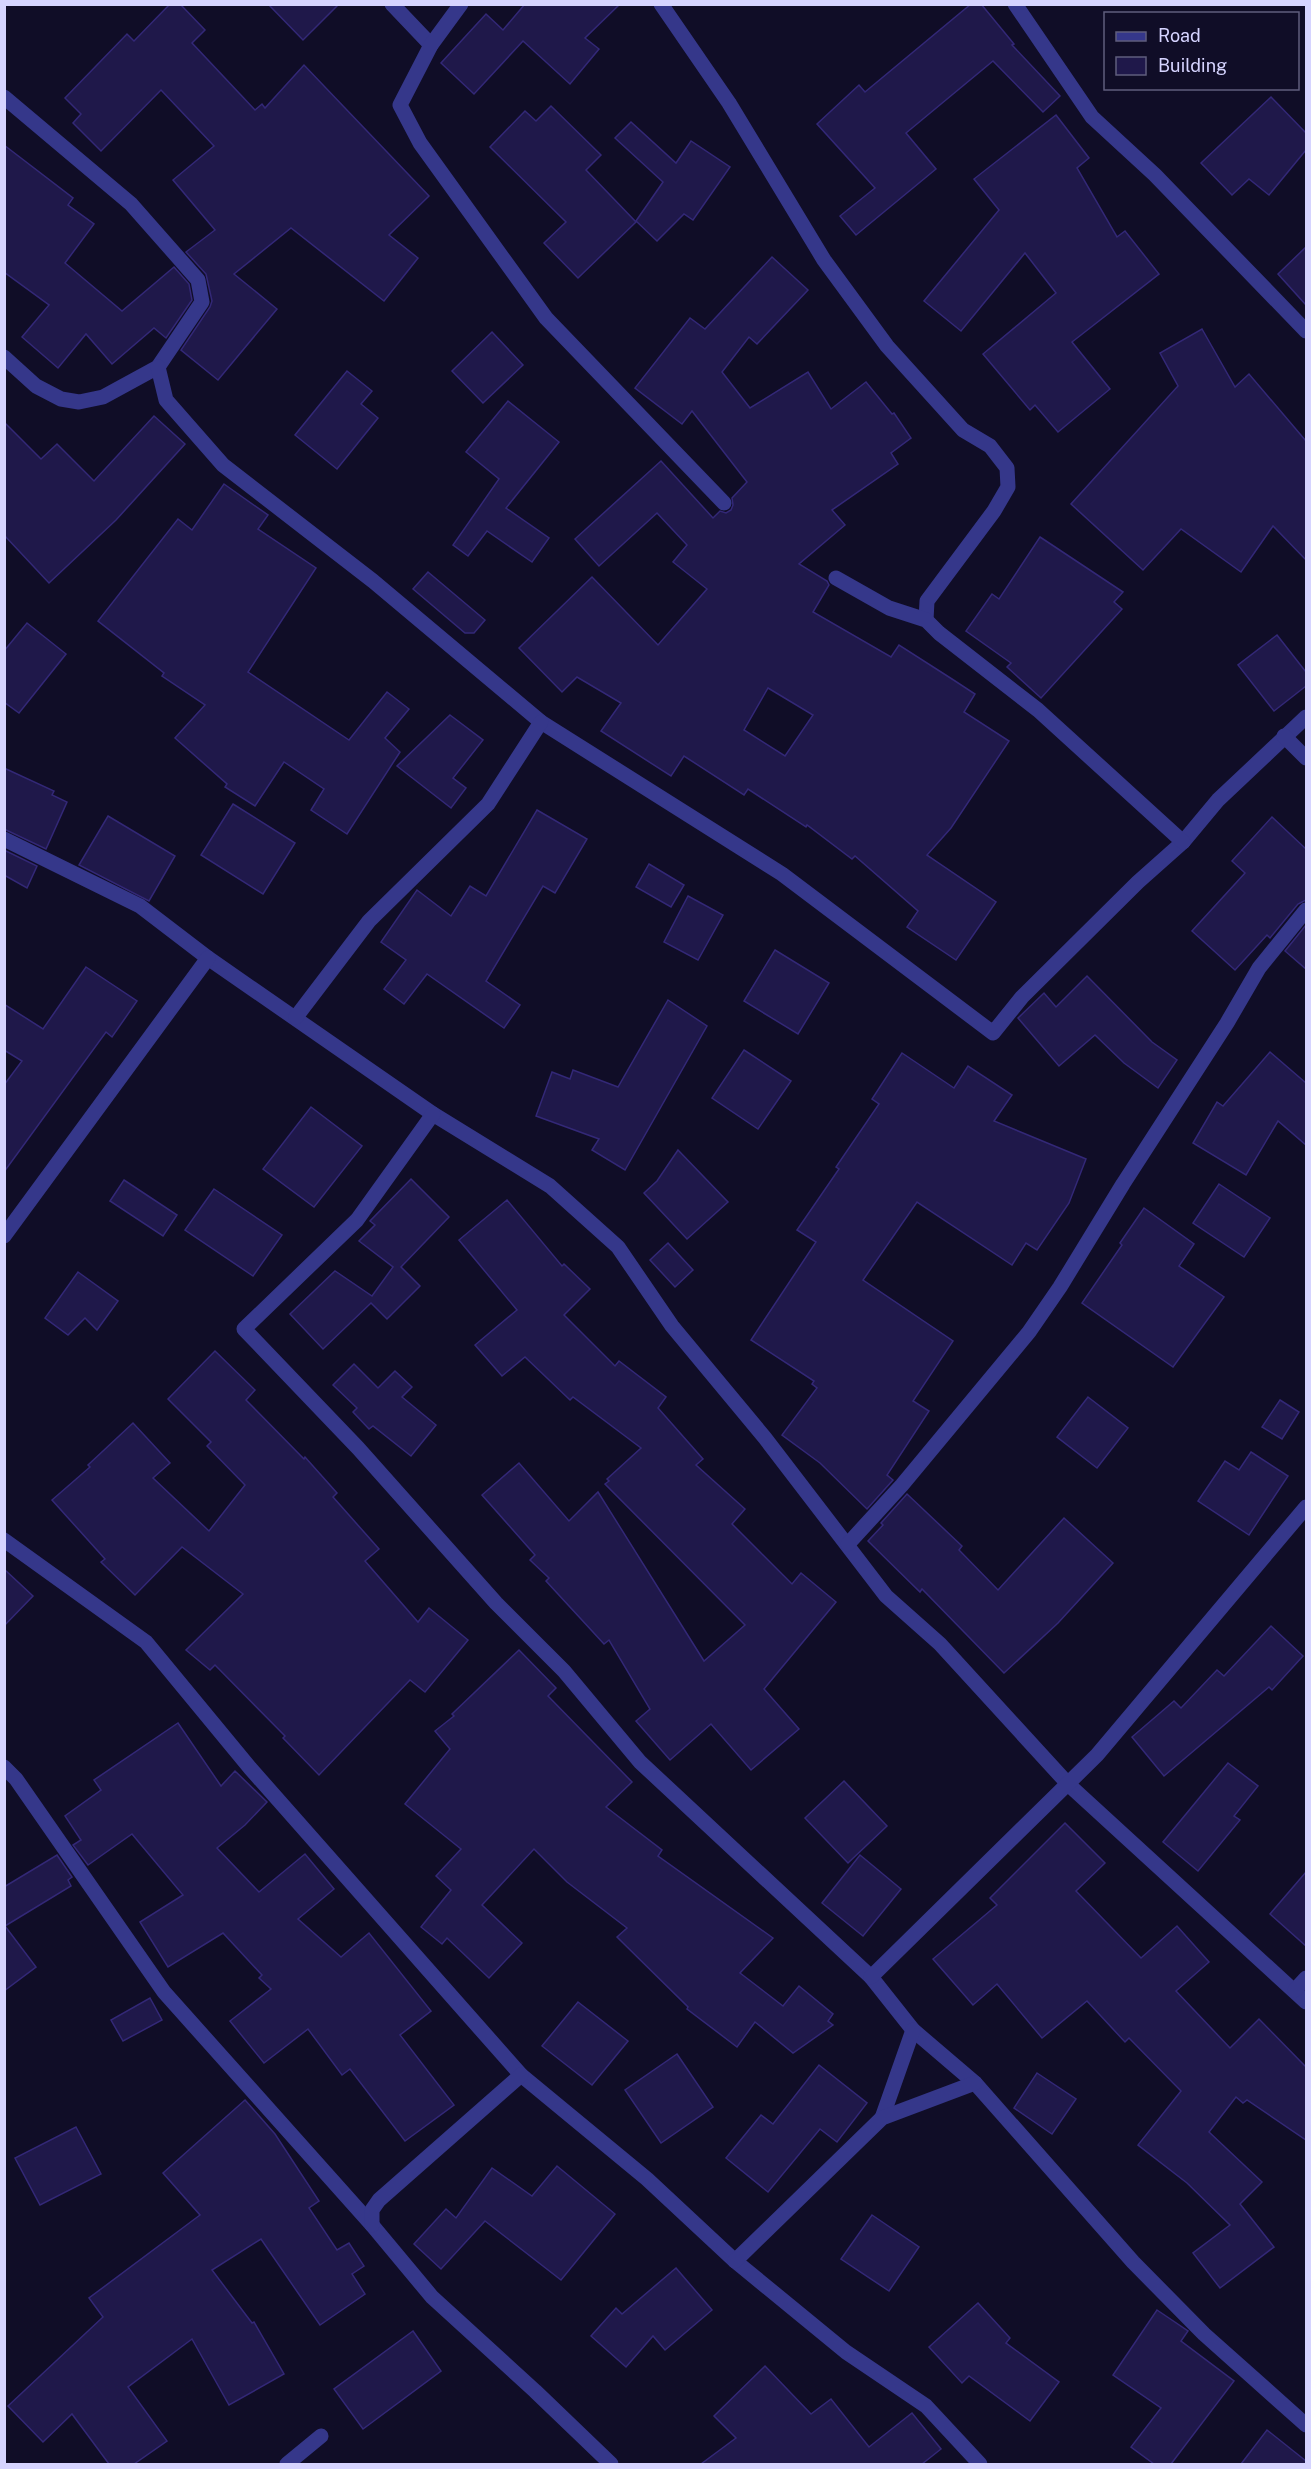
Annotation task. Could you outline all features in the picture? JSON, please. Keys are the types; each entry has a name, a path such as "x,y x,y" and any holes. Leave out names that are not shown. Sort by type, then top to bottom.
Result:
{"street":[{"path":"392,4 431,45"},
{"path":"461,4 431,45 400,105 420,143 546,318 724,503"},
{"path":"661,4 729,103 824,260 880,336 963,430 990,446 1006,468 1008,487 994,511 927,601 926,620"},
{"path":"1015,4 1092,117 1155,175 1306,331"},
{"path":"4,97 131,204 198,280 202,302 158,367 103,397 80,402 61,399 36,386 4,357"},
{"path":"158,367 165,400 223,465 373,581 541,722 782,874 993,1033 1022,997 1138,882 1183,842 1218,800 1306,717"},
{"path":"836,578 889,608 926,620 939,633 1038,710 1183,842"},
{"path":"296,1017 369,921 488,804 541,722"},
{"path":"1284,736 1306,758"},
{"path":"4,839 140,906 208,958 433,1114 550,1186 618,1247 672,1326 710,1369 848,1544 886,1596 940,1644 1069,1785 1306,2002"},
{"path":"848,1544 902,1485 1029,1332 1060,1287 1122,1184 1227,1023 1260,968 1306,910"},
{"path":"4,1236 208,958"},
{"path":"433,1114 357,1220 244,1329 358,1448 496,1603 564,1671 639,1762 871,1977 913,2030 975,2083 1133,2262 1204,2334 1306,2425"},
{"path":"871,1977 1097,1755 1306,1507"},
{"path":"4,1540 146,1642 250,1768 521,2075 647,2179 735,2261 846,2352 926,2406 980,2464"},
{"path":"4,1767 16,1779 164,1992 372,2225 432,2297 536,2391 611,2464"},
{"path":"1295,1990 1306,1978"},
{"path":"882,2118 913,2030"},
{"path":"372,2225 372,2210 379,2200 521,2075"},
{"path":"735,2261 882,2118 975,2083"},
{"path":"287,2464 321,2436"}],"building":[{"path":"170,4 180,4 205,30 192,43 255,110 262,104 265,108 304,65 429,196 389,235 418,258 384,301 291,228 234,274 277,309 218,380 181,350 212,301 206,274 186,252 215,230 173,180 214,146 161,90 101,151 73,123 81,114 65,98 127,34 134,41"},
{"path":"268,4 339,4 303,40"},
{"path":"525,4 620,4 585,38 599,49 570,84 523,41 474,94 441,63 486,14 503,30"},
{"path":"971,4 981,4 1014,44 1012,45 1060,96 1043,112 993,61 906,133 936,169 856,235 840,216 875,188 817,124 859,85 865,92"},
{"path":"1271,97 1306,133 1306,150 1269,195 1249,179 1232,195 1201,163"},
{"path":"551,106 601,155 586,170 636,222 578,278 544,243 566,222 490,147 525,111 536,121"},
{"path":"1056,115 1089,158 1077,168 1117,237 1125,231 1159,274 1072,342 1110,389 1058,432 1035,405 1030,410 983,354 1056,293 1025,253 961,331 924,301 999,210 974,179"},
{"path":"631,122 676,163 691,141 730,167 693,220 684,214 657,241 636,221 663,182 615,138"},
{"path":"4,145 73,198 68,205 94,224 65,263 122,311 174,267 189,284 192,300 166,338 154,328 112,364 86,334 58,368 22,337 49,305 4,272"},
{"path":"1306,247 1306,305 1278,274"},
{"path":"772,257 808,290 757,344 749,337 722,372 750,408 808,372 831,409 866,382 892,414 894,413 911,438 891,453 898,464 832,510 845,525 799,564 827,581 829,585 813,612 891,657 899,645 975,694 964,712 1009,741 951,828 927,855 996,902 956,960 907,927 918,911 855,856 852,859 807,825 806,827 748,789 744,795 684,756 671,776 601,731 621,703 577,677 562,692 519,648 592,577 658,645 707,589 673,562 687,545 657,513 599,566 575,539 661,461 713,518 720,511 726,513 731,510 732,498 747,482 692,411 682,424 635,388 690,318 705,329","holes":["768,688 813,715 785,756 744,730"]},
{"path":"1202,329 1235,387 1249,374 1306,441 1306,560 1273,526 1241,572 1181,529 1143,570 1071,504 1178,386 1160,353"},
{"path":"492,332 523,365 483,403 452,371"},
{"path":"347,371 372,391 361,404 378,418 337,469 295,435"},
{"path":"508,401 559,442 506,508 549,538 532,562 487,531 468,556 453,545 499,479 466,452"},
{"path":"154,416 185,444 116,520 49,583 4,535 4,422 41,459 57,444 94,481"},
{"path":"224,484 268,515 258,529 316,568 248,672 349,740 387,692 409,709 385,738 400,752 347,834 311,810 324,789 284,762 255,806 225,787 227,784 175,738 205,705 162,676 164,673 98,621 178,519 192,530"},
{"path":"1040,537 1123,592 1114,602 1122,609 1041,698 1007,667 1011,663 966,631 992,594 999,599"},
{"path":"428,572 485,620 474,633 465,633 413,589"},
{"path":"27,623 66,654 19,713 4,702 4,651"},
{"path":"1277,635 1306,672 1306,686 1274,711 1238,665"},
{"path":"450,715 483,740 453,778 466,788 451,808 397,766"},
{"path":"4,768 54,791 52,795 67,802 46,849 4,829"},
{"path":"233,804 295,843 263,894 201,855"},
{"path":"537,810 587,839 555,893 543,886 486,981 520,1005 504,1028 427,974 404,1004 384,989 406,960 381,942 417,890 451,916 470,886 486,896"},
{"path":"108,816 175,856 149,901 79,865"},
{"path":"1272,817 1306,849 1306,900 1298,904 1270,938 1267,935 1235,970 1192,931 1245,873 1232,861"},
{"path":"4,850 37,866 27,888 4,875"},
{"path":"649,864 684,885 671,907 636,887"},
{"path":"688,896 723,915 698,960 664,942"},
{"path":"1306,925 1306,969 1285,951"},
{"path":"775,950 829,983 798,1034 744,1001"},
{"path":"86,967 137,1001 112,1037 106,1032 4,1172 4,1085 22,1061 4,1050 4,1004 43,1029"},
{"path":"1087,976 1152,1042 1177,1060 1158,1088 1124,1063 1095,1035 1059,1066 1018,1018 1044,993 1056,1007"},
{"path":"668,1000 707,1026 625,1170 592,1150 599,1139 536,1116 552,1072 570,1079 573,1070 618,1087"},
{"path":"744,1050 791,1081 758,1129 712,1098"},
{"path":"1270,1052 1306,1083 1306,1145 1278,1121 1246,1175 1193,1143 1217,1102 1223,1106"},
{"path":"902,1053 954,1088 968,1066 1012,1095 994,1121 1086,1159 1069,1203 1037,1250 1026,1243 1012,1265 917,1202 863,1280 953,1341 913,1401 929,1411 887,1475 893,1480 867,1509 820,1463 782,1435 817,1388 812,1384 814,1381 751,1340 816,1242 797,1230 839,1169 836,1167 879,1104 872,1099"},
{"path":"311,1107 362,1146 314,1207 263,1169"},
{"path":"678,1150 728,1202 687,1239 644,1193 657,1181"},
{"path":"411,1179 449,1217 401,1267 420,1286 387,1319 371,1303 323,1349 290,1314 335,1271 372,1296 393,1267 359,1241 375,1225 370,1221"},
{"path":"124,1180 177,1215 163,1236 110,1201"},
{"path":"1219,1184 1270,1218 1244,1257 1193,1223"},
{"path":"214,1189 282,1235 253,1276 185,1230"},
{"path":"507,1200 562,1266 564,1264 590,1289 564,1315 615,1366 619,1361 666,1397 658,1408 703,1459 696,1465 745,1509 732,1524 792,1584 801,1573 836,1602 764,1689 799,1729 751,1770 711,1724 670,1760 636,1721 650,1709 609,1640 604,1644 546,1581 549,1578 530,1560 535,1555 482,1495 519,1463 569,1521 598,1492 704,1661 745,1625 605,1484 609,1481 607,1479 641,1448 573,1397 570,1400 525,1357 502,1376 475,1345 517,1310 459,1240"},
{"path":"1144,1208 1194,1244 1179,1266 1224,1297 1173,1367 1082,1303"},
{"path":"668,1243 693,1270 675,1287 650,1260"},
{"path":"78,1272 118,1301 97,1330 85,1318 68,1335 45,1318"},
{"path":"215,1351 255,1390 246,1400 304,1459 305,1457 337,1493 333,1497 379,1549 365,1561 418,1622 429,1608 468,1640 425,1692 410,1680 319,1775 283,1738 285,1736 215,1665 210,1670 186,1650 243,1594 182,1547 135,1595 101,1562 105,1559 52,1500 90,1467 88,1465 133,1423 170,1463 153,1478 209,1531 245,1485 207,1446 211,1442 168,1399"},
{"path":"354,1364 378,1388 395,1371 412,1387 402,1397 436,1425 411,1456 373,1426 369,1429 353,1412 357,1408 333,1385"},
{"path":"1088,1397 1128,1428 1097,1468 1057,1437"},
{"path":"1280,1400 1299,1412 1282,1439 1262,1427"},
{"path":"1251,1452 1288,1476 1249,1535 1198,1501 1225,1461 1239,1470"},
{"path":"907,1494 962,1546 959,1550 998,1590 1064,1518 1113,1563 1058,1623 1004,1673 922,1589 920,1592 868,1541"},
{"path":"4,1569 33,1596 4,1626"},
{"path":"1271,1626 1303,1656 1272,1690 1269,1687 1164,1776 1132,1737 1174,1701 1181,1708 1217,1670 1224,1676"},
{"path":"519,1650 556,1688 548,1696 632,1782 606,1807 662,1850 658,1856 773,1938 740,1973 783,2006 799,1986 833,2014 828,2021 833,2025 793,2053 755,2022 737,2047 687,2009 688,2007 617,1937 627,1928 567,1882 534,1849 482,1905 522,1943 489,1978 447,1938 442,1944 421,1927 451,1890 436,1876 461,1849 405,1804 450,1749 435,1731 454,1716 452,1714"},
{"path":"178,1723 221,1786 235,1771 267,1802 245,1825 217,1848 259,1892 305,1854 334,1889 298,1919 341,1957 369,1933 431,2011 400,2035 454,2105 405,2141 350,2069 342,2075 308,2029 264,2063 230,2021 271,1989 259,1978 262,1975 223,1933 168,1967 140,1922 183,1895 132,1834 88,1865 73,1845 81,1840 65,1816 101,1790 94,1780"},
{"path":"1228,1763 1258,1786 1234,1816 1240,1820 1198,1871 1163,1842"},
{"path":"844,1781 887,1826 848,1863 805,1818"},
{"path":"1065,1823 1105,1863 1076,1891 1141,1958 1177,1926 1209,1962 1176,1991 1230,2048 1259,2019 1306,2067 1306,2140 1247,2100 1243,2103 1236,2097 1209,2132 1262,2182 1240,2204 1274,2247 1220,2288 1193,2253 1230,2225 1187,2183 1138,2145 1181,2091 1129,2038 1125,2042 1087,2001 1042,2038 997,1984 973,2005 933,1959 997,1905 990,1898"},
{"path":"57,1855 72,1877 68,1880 71,1886 5,1926 36,1967 4,1991 4,1887"},
{"path":"860,1855 901,1889 863,1936 822,1903"},
{"path":"1306,1872 1306,1946 1270,1914"},
{"path":"150,1998 162,2020 123,2041 111,2020"},
{"path":"578,2002 628,2041 592,2085 542,2046"},
{"path":"677,2054 713,2107 661,2143 625,2090"},
{"path":"819,2065 867,2103 837,2142 820,2129 768,2192 726,2158 761,2115 773,2124"},
{"path":"1037,2073 1076,2099 1052,2134 1014,2108"},
{"path":"245,2100 275,2134 319,2201 309,2208 337,2250 349,2243 364,2266 352,2274 365,2294 320,2325 261,2239 212,2270 252,2323 254,2322 284,2374 229,2405 192,2339 128,2387 167,2441 134,2464 109,2464 72,2414 43,2442 8,2406 103,2317 89,2298 200,2215 163,2173"},
{"path":"76,2127 101,2174 40,2205 15,2158"},
{"path":"557,2166 615,2214 561,2280 485,2221 441,2269 414,2244 446,2209 456,2218 492,2168 532,2196"},
{"path":"872,2215 919,2247 889,2291 841,2259"},
{"path":"676,2268 712,2310 665,2350 653,2336 626,2367 591,2336 616,2308 622,2314"},
{"path":"978,2303 1010,2338 1006,2343 1059,2382 1030,2421 969,2376 962,2383 929,2347"},
{"path":"1157,2310 1188,2331 1181,2341 1234,2381 1171,2464 1154,2464 1131,2447 1161,2408 1113,2375"},
{"path":"413,2331 441,2371 363,2429 334,2389"},
{"path":"765,2366 811,2414 831,2399 869,2447 912,2413 941,2449 922,2464 701,2464 736,2438 714,2416"},
{"path":"1267,2430 1306,2461 1306,2464 1241,2464"}]}
